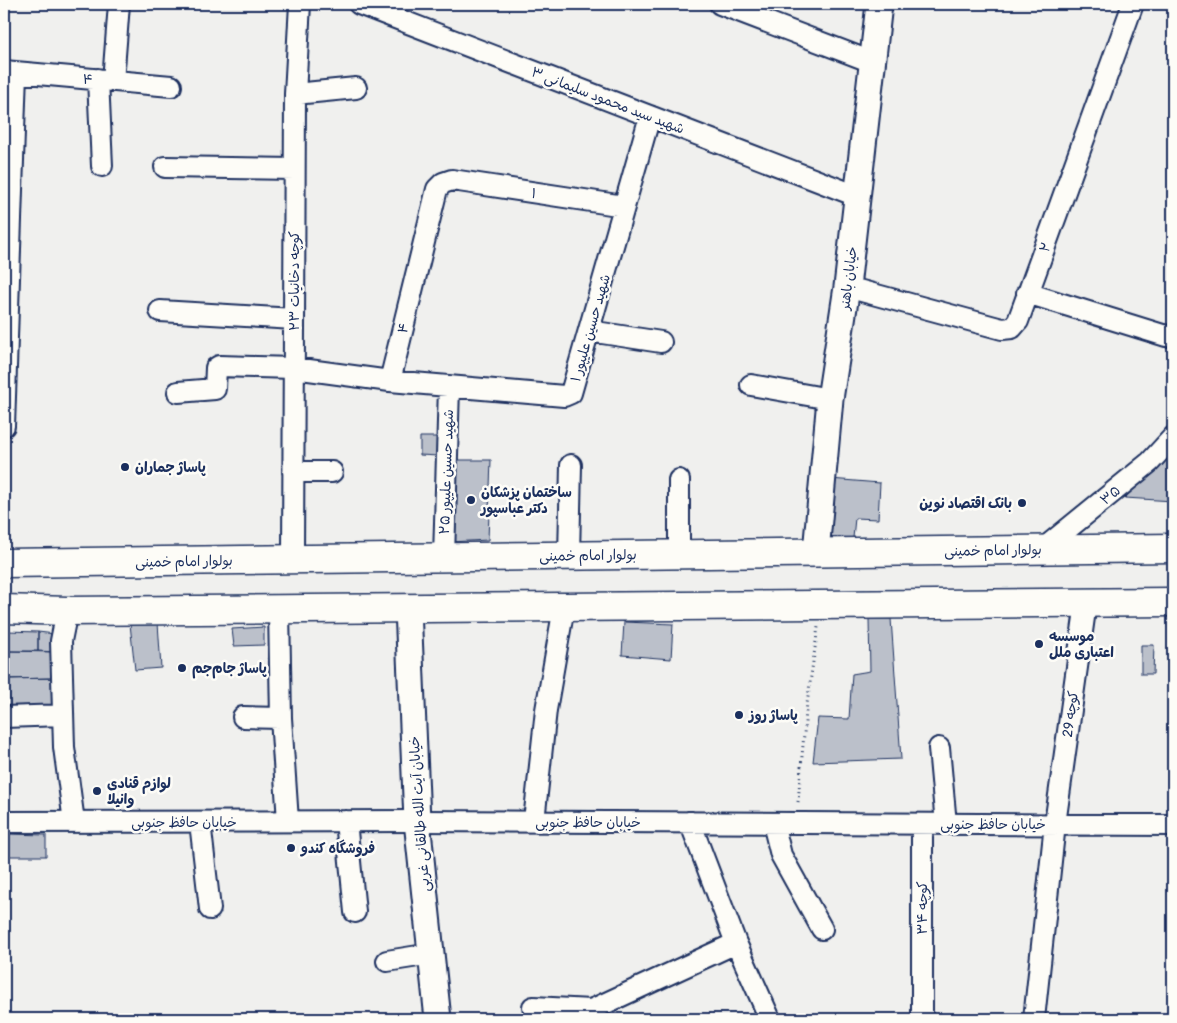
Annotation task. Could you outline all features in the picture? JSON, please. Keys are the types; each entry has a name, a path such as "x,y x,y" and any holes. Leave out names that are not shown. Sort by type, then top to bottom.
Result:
{"main road":[{"name":"بولوار امام خمینی","path":"4,563 1173,548"},
{"path":"4,610 279,610 1173,602"}],"street":[{"path":"102,166 105,80 119,4"},
{"name":"کوچه دخانیات ۲۳","path":"293,559 294,169 295,94 300,4"},
{"name":"شهید سید محمود سلیمانی ۳","path":"359,4 857,196"},
{"path":"720,4 872,62"},
{"name":"خیابان باهنر","path":"816,552 830,399 847,287 879,4"},
{"name":"۲","path":"847,287 1002,330 1012,328 1018,321 1133,4"},
{"path":"4,426 10,72"},
{"name":"۴","path":"10,72 171,86"},
{"path":"295,94 356,88"},
{"name":"شهید حسین علیپور ۱","path":"390,381 564,396 571,393 650,116"},
{"path":"165,167 294,169"},
{"name":"۱","path":"443,183 452,180 624,206"},
{"name":"۴","path":"390,381 437,189 443,183"},
{"path":"1028,293 1166,336 1173,336"},
{"path":"160,311 294,319"},
{"path":"589,331 661,342"},
{"path":"178,392 215,389 216,368 219,366 294,368 390,381"},
{"path":"751,385 830,399"},
{"name":"شهید حسین علیپور ۲۵","path":"444,557 449,387"},
{"name":"۳۵","path":"1043,549 1150,462 1173,437"},
{"path":"569,556 571,465"},
{"path":"293,472 332,472"},
{"path":"679,480 679,554"},
{"name":"کوچه 29","path":"1034,1019 1054,824 1086,603"},
{"path":"534,821 546,710 564,607"},
{"name":"خیابان آیت الله طالقانی غربی","path":"408,608 417,821 438,1019"},
{"path":"279,610 280,718 288,821"},
{"path":"67,611 61,641 64,747 74,822"},
{"path":"4,717 63,716"},
{"path":"243,717 280,718"},
{"path":"939,748 946,824"},
{"path":"346,821 355,912"},
{"name":"خیابان حافظ جنوبی","path":"4,822 534,821 1173,825"},
{"path":"200,822 210,909"},
{"path":"690,822 736,943 770,1019"},
{"path":"773,823 781,855 822,929"},
{"name":"کوچه ۳۴","path":"922,824 922,1019"},
{"path":"533,1007 591,1015 736,943"},
{"path":"387,961 431,954"}],"path":[{"path":"796,823 806,711 822,605"}],"building":[{"path":"420,437 439,437 438,456 420,455"},
{"path":"1173,451 1173,501 1125,498"},
{"name":"ساختمان پزشکان دکتر عباسپور","path":"454,460 491,460 488,540 449,542"},
{"path":"830,479 880,483 878,519 855,518 853,538 826,536"},
{"path":"869,619 891,619 901,759 813,762 818,718 849,719 852,674 870,671"},
{"path":"624,622 673,624 671,659 622,655"},
{"path":"158,623 161,668 135,670 130,624"},
{"path":"264,627 264,645 234,646 232,629"},
{"path":"7,631 38,632 38,651 6,651"},
{"path":"38,632 55,634 55,652 38,651"},
{"path":"1141,645 1154,645 1153,674 1141,674"},
{"path":"6,651 55,652 55,678 4,679"},
{"path":"55,678 57,711 5,712 4,679"},
{"path":"7,834 46,835 46,856 6,856"}],"place":[{"name":"پاساژ جماران","path":"125,467"},
{"name":"ساختمان پزشکان دکتر عباسپور","path":"471,500"},
{"name":"بانک اقتصاد نوین","path":"1022,503"},
{"name":"موسسه اعتباری ملل","path":"1039,644"},
{"name":"پاساژ جام‌جم","path":"182,668"},
{"name":"پاساژ روز","path":"739,715"},
{"name":"لوازم قنادی وانیلا","path":"97,791"},
{"name":"فروشگاه کندو","path":"291,848"}]}
